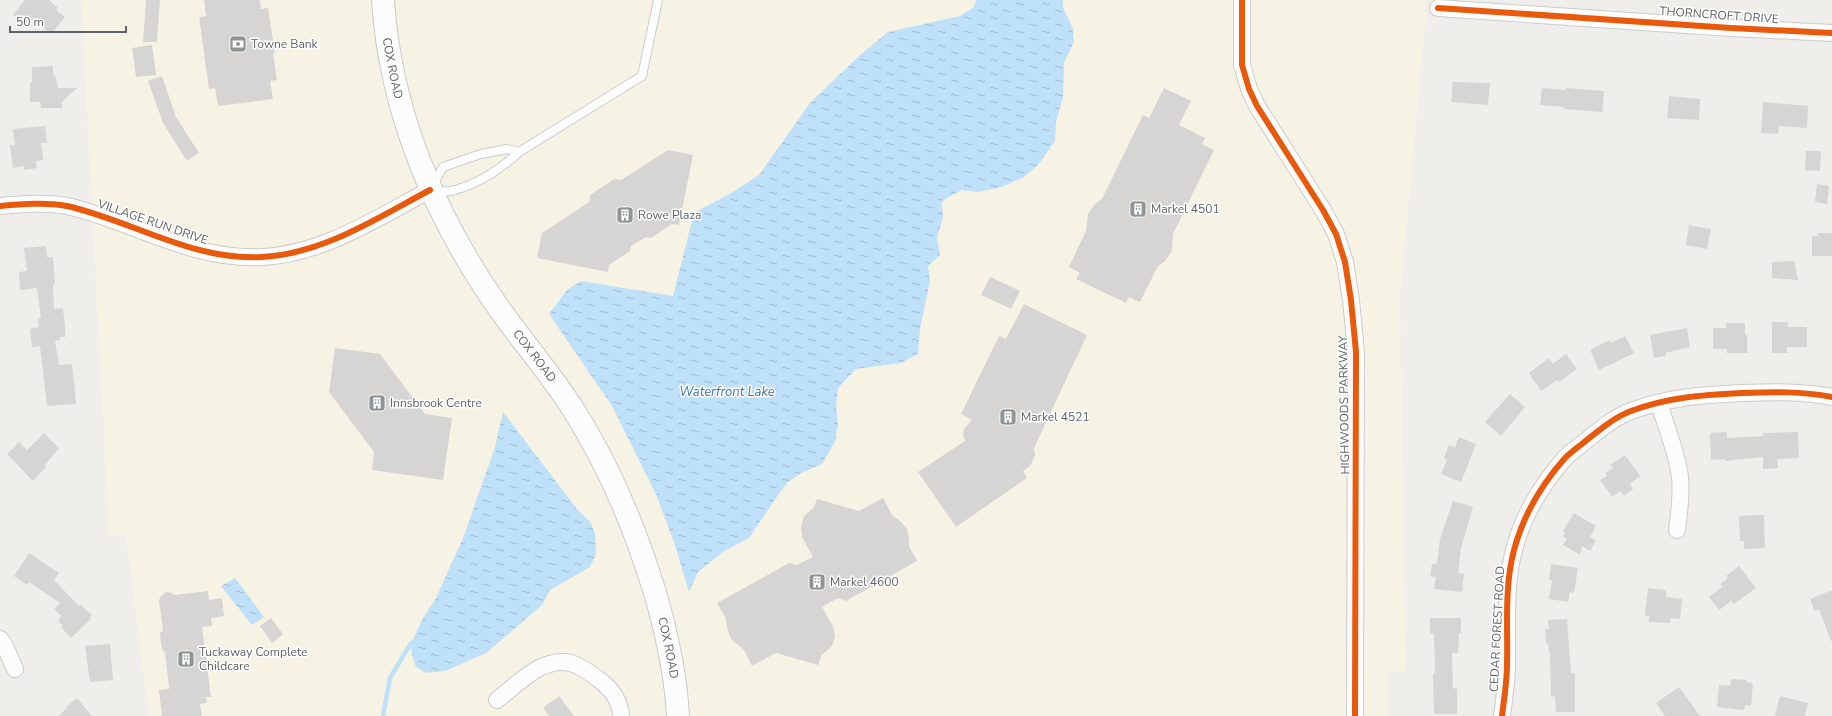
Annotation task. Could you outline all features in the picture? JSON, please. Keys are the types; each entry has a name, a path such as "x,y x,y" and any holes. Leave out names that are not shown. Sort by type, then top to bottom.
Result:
{"main road":[{"name":"COX ROAD","path":"383,0 391,58 402,109 430,190 450,231 499,309 564,395 607,469 636,534 662,618 673,671 678,716"}],"street":[{"name":"HIGHWOODS PARKWAY","path":"1242,1 1242,65 1249,89 1257,106 1323,210 1336,234 1345,262 1351,300 1356,352 1355,716"},
{"name":"THORNCROFT DRIVE","path":"1438,8 1731,28 1832,33"},
{"name":"VILLAGE RUN DRIVE","path":"0,206 38,204 66,206 170,242 210,253 235,257 263,257 304,250 324,244 430,190"},
{"name":"CEDAR FOREST ROAD","path":"1502,716 1507,665 1506,632 1509,575 1514,549 1529,510 1541,490 1566,458 1606,424 1630,411 1659,403 1694,395 1813,393 1832,397"},
{"path":"1659,403 1675,454 1680,477 1677,530"},
{"path":"0,639 4,644 15,669"},
{"path":"497,700 536,670 546,665 557,662 571,663 582,668 604,683 615,696 620,706 621,716"}],"lane":[{"path":"519,152 506,149 481,154 443,167 430,190 454,191 488,176 505,165 519,152 642,76 658,0"}],"shaded area":[{"path":"81,0 1427,0 1400,301 1406,671 1388,673 1388,716 149,716 126,535 109,535"}],"water":[{"name":"Waterfront Lake","path":"976,0 1063,0 1063,7 1073,29 1074,42 1064,63 1063,98 1056,122 1055,141 1038,165 1024,177 1002,187 978,192 962,190 942,201 943,218 937,237 940,255 928,266 930,281 920,329 918,354 901,363 856,369 838,388 836,406 838,424 835,442 822,464 801,473 788,482 749,538 723,552 698,572 689,592 675,545 656,494 612,406 549,314 567,290 581,281 673,296 694,213 731,193 759,175 810,103 859,56 888,32 960,16 974,7"},
{"path":"503,412 577,509 591,523 595,534 596,554 590,567 550,590 542,605 486,653 445,671 426,673 416,667 412,655 411,643 423,618 436,598 463,538 495,447"},
{"path":"235,578 264,617 252,625 221,586"}],"building":[{"path":"25,0 49,0 58,8 56,10 65,17 51,34 32,19 27,26 13,15"},
{"path":"146,0 160,0 157,42 143,42"},
{"name":"Towne Bank","path":"204,0 260,0 261,9 268,8 275,53 273,54 277,80 270,81 273,99 218,106 215,88 209,89 199,17 206,16"},
{"path":"152,45 156,75 136,77 132,48"},
{"path":"53,66 53,75 55,75 58,88 77,88 62,102 62,108 41,108 40,102 30,102 32,67"},
{"path":"162,76 176,117 199,153 187,161 163,123 148,81"},
{"path":"1453,82 1490,83 1488,105 1451,102"},
{"name":"Markel 4501","path":"1164,88 1191,101 1179,125 1205,138 1202,144 1214,150 1173,234 1172,251 1165,261 1158,266 1140,302 1129,297 1126,303 1076,279 1080,273 1069,267 1086,231 1088,214 1095,204 1102,199 1143,115 1149,118"},
{"path":"1542,88 1604,91 1602,112 1564,109 1564,107 1540,105"},
{"path":"1669,96 1700,99 1699,120 1667,118"},
{"path":"1763,102 1808,106 1807,128 1779,126 1778,134 1761,133"},
{"path":"45,126 47,143 41,143 43,160 36,161 37,168 24,170 24,166 13,168 10,145 15,145 13,129"},
{"name":"Rowe Plaza","path":"668,150 693,155 679,225 672,224 651,238 646,237 631,246 630,251 609,265 608,272 537,258 542,233 589,202 590,195 614,179 621,180"},
{"path":"1806,151 1821,151 1820,171 1805,170"},
{"path":"1817,184 1829,186 1827,204 1815,202"},
{"path":"1689,225 1711,229 1707,249 1686,245"},
{"path":"1818,233 1832,233 1832,256 1812,256 1812,236 1818,236"},
{"path":"46,246 47,257 53,257 55,284 53,285 54,309 63,308 65,337 60,337 60,340 55,341 59,365 72,364 76,404 47,406 40,346 32,347 30,329 39,327 38,319 41,318 37,288 20,290 19,272 27,271 24,248"},
{"path":"1794,261 1798,280 1772,278 1772,262"},
{"path":"990,277 1020,291 1011,309 981,295"},
{"name":"Markel 4521","path":"1024,304 1087,335 1034,448 1035,456 1030,466 1023,471 1027,478 956,527 918,472 965,441 963,435 964,429 972,420 961,414 999,336 1006,339"},
{"path":"1772,322 1788,322 1788,327 1807,327 1807,347 1787,347 1787,353 1772,353"},
{"path":"1726,323 1745,323 1747,353 1727,353 1727,349 1713,349 1713,328 1726,328"},
{"path":"1687,328 1690,347 1665,353 1666,356 1654,358 1650,335"},
{"path":"1625,336 1634,353 1599,370 1590,350 1610,340 1611,343"},
{"name":"Innsbrook Centre","path":"335,348 380,354 425,414 452,418 443,480 372,470 374,452 329,392"},
{"path":"1566,354 1577,369 1559,382 1557,380 1541,391 1529,373 1549,358 1553,364"},
{"path":"1510,394 1525,407 1501,436 1485,422"},
{"path":"1727,432 1727,438 1763,436 1763,433 1798,432 1799,458 1777,459 1778,468 1763,469 1763,457 1725,461 1725,459 1711,460 1710,433"},
{"path":"44,433 59,448 45,465 46,467 33,481 7,454 19,442 27,450"},
{"path":"1459,437 1476,444 1461,482 1441,474 1447,460 1444,458 1449,445 1455,447"},
{"path":"1625,455 1640,476 1630,484 1633,489 1624,496 1620,491 1612,497 1600,480 1607,476 1605,473 1613,468 1610,465"},
{"name":"Markel 4600","path":"883,498 892,515 907,529 909,546 917,561 846,601 838,598 822,607 833,626 835,636 832,646 821,656 818,665 776,653 752,666 744,650 731,639 727,628 726,619 717,603 789,563 797,565 813,557 802,537 801,526 804,516 814,507 817,499 859,511"},
{"path":"1453,501 1473,507 1461,548 1458,573 1464,574 1462,592 1434,589 1436,577 1430,576 1432,564 1437,564 1440,539"},
{"path":"1574,513 1596,526 1590,537 1596,541 1590,551 1582,546 1580,555 1563,545 1567,538 1563,537 1565,533 1563,531"},
{"path":"1764,515 1765,548 1744,549 1744,541 1740,541 1739,516"},
{"path":"29,553 59,573 54,580 79,606 80,604 92,615 90,617 91,619 71,638 61,627 63,626 58,621 61,616 54,609 60,603 29,582 27,585 14,576"},
{"path":"1551,564 1578,568 1574,593 1570,592 1568,602 1549,599 1552,580 1549,580"},
{"path":"1739,566 1756,588 1734,604 1731,601 1719,610 1709,597 1722,587 1720,584 1728,578 1726,576"},
{"path":"1648,588 1666,590 1666,597 1682,599 1680,619 1671,618 1670,623 1649,622 1649,616 1645,616"},
{"path":"1832,590 1831,641 1819,609 1815,611 1810,599"},
{"name":"Tuckaway Complete Childcare","path":"208,591 209,600 222,598 224,616 211,618 212,626 202,627 211,697 206,697 207,703 200,704 202,716 162,716 159,690 169,689 165,651 163,652 161,644 160,632 163,631 159,600 166,592 174,595"},
{"path":"271,618 283,634 272,643 260,626"},
{"path":"1430,618 1461,618 1461,633 1459,633 1458,653 1452,653 1453,688 1457,689 1457,714 1434,714 1434,633 1430,634"},
{"path":"1567,619 1571,673 1575,673 1575,712 1556,712 1555,696 1551,697 1550,654 1548,643 1546,643 1545,629 1549,629 1548,620"},
{"path":"110,644 113,680 90,682 85,646"},
{"path":"1731,679 1746,680 1746,682 1753,683 1751,706 1745,705 1744,710 1717,707 1719,685 1730,686"},
{"path":"1679,687 1700,716 1665,716 1656,703"},
{"path":"559,696 574,716 549,716 543,708"},
{"path":"1780,696 1808,703 1805,716 1775,716"},
{"path":"77,698 92,716 58,716 67,708 66,707"}],"waterway":[{"path":"383,716 390,678 411,643"}],"cycle path":[{"path":"1242,0 1242,65 1249,89 1257,106 1323,210 1336,234 1345,262 1351,300 1356,352 1355,716"},
{"path":"1438,8 1731,28 1832,33"},
{"path":"0,206 25,204 67,206 115,221 187,247 236,257 262,257 285,254 328,242 370,223 430,190"},
{"path":"1502,716 1507,671 1507,607 1509,579 1514,550 1518,537 1534,501 1565,458 1609,423 1620,416 1645,406 1699,396 1727,394 1776,392 1832,397"}],"place":[{"name":"Towne Bank","path":"238,44"},
{"name":"Markel 4501","path":"1138,209"},
{"name":"Rowe Plaza","path":"625,215"},
{"name":"Innsbrook Centre","path":"377,403"},
{"name":"Markel 4521","path":"1008,417"},
{"name":"Markel 4600","path":"817,582"},
{"name":"Tuckaway Complete Childcare","path":"186,659"}]}
